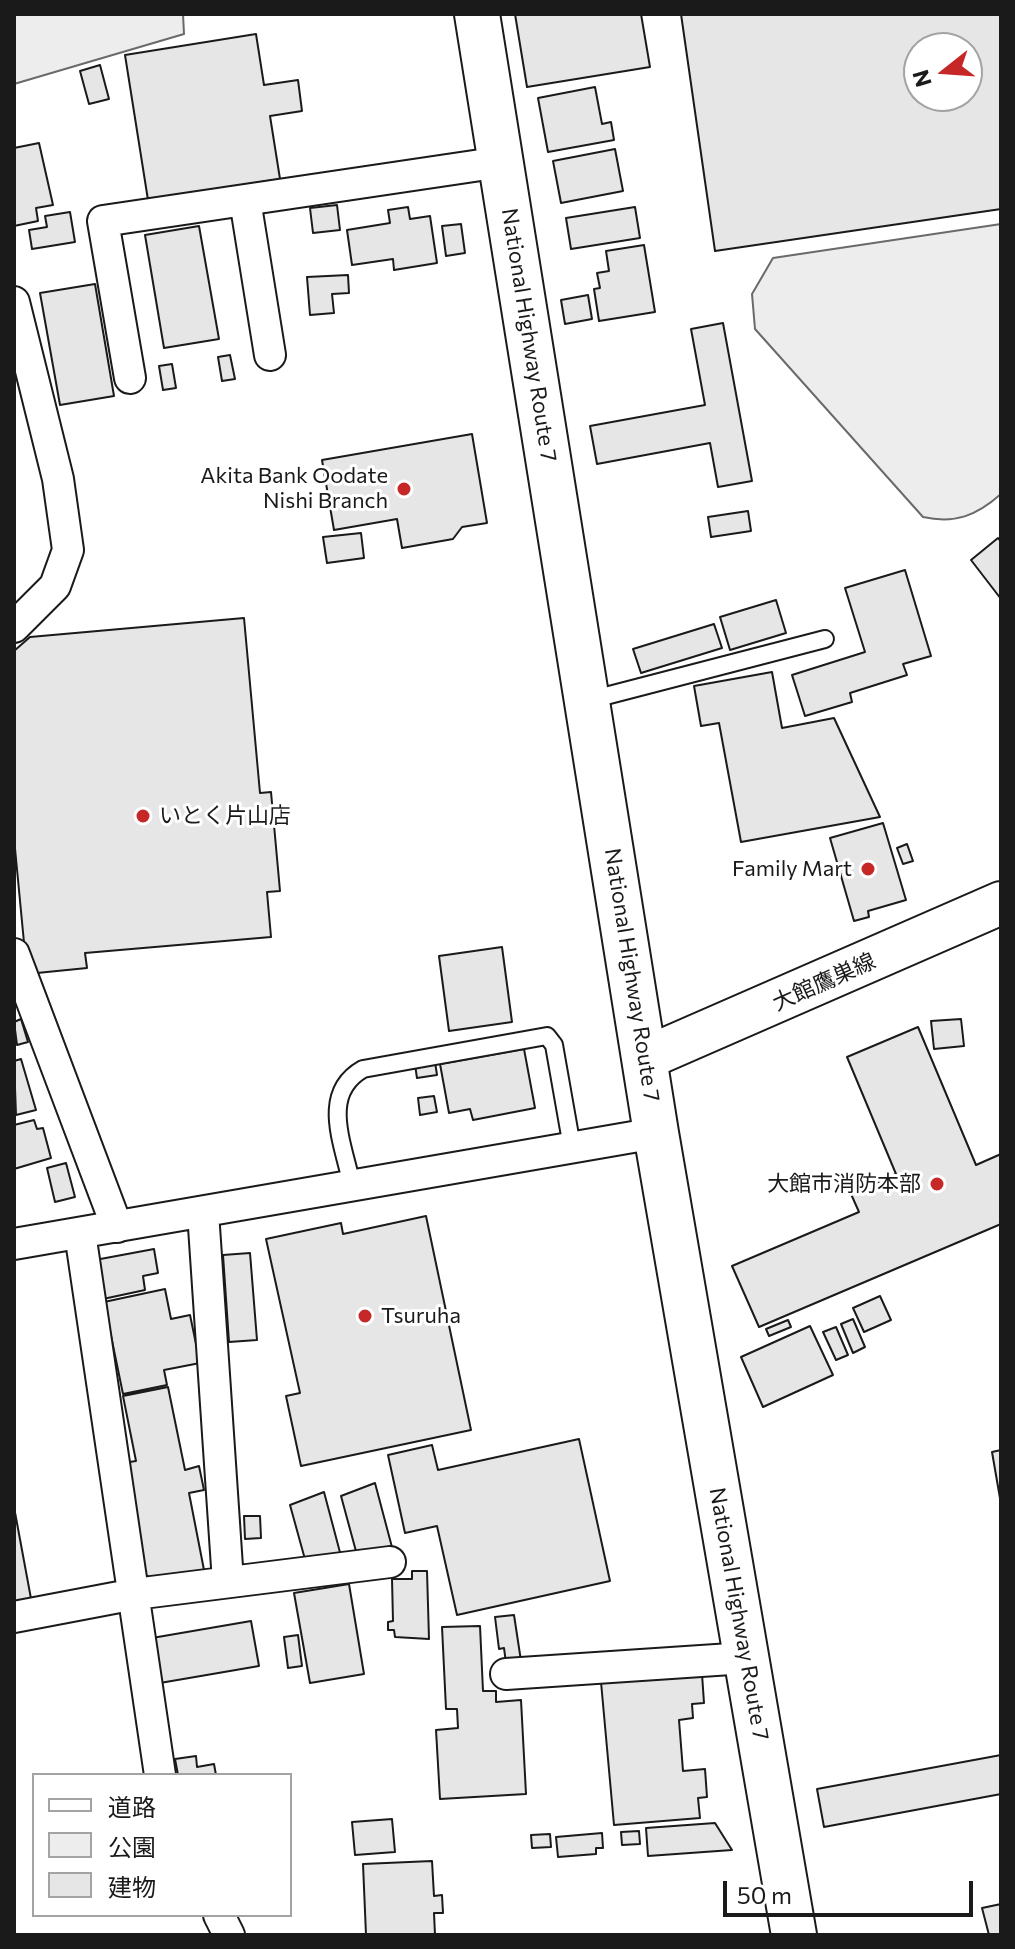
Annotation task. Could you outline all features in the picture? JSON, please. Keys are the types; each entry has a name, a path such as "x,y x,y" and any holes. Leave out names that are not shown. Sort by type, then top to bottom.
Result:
{"highway":[{"name":"National Highway Route 7","path":"477,14 656,1133 794,1935"}],"main road":[{"name":"大館鷹巣線","path":"646,1058 1001,903"}],"street":[{"path":"130,378 103,221 501,162"},
{"path":"245,200 270,355"},
{"path":"14,302 58,479 68,550 55,586 14,627"},
{"path":"14,954 117,1227"},
{"path":"14,1244 656,1133"},
{"path":"203,1212 228,1582"},
{"path":"80,1233 160,1773"},
{"path":"14,1617 135,1594 390,1562"},
{"path":"506,1674 746,1658"},
{"path":"220,1917 229,1935"}],"lane":[{"path":"588,701 825,639"},
{"path":"352,1186 336,1107 340,1089 351,1076 363,1069 547,1036 554,1045 572,1147"}],"green space":[{"path":"14,14 183,14 184,34 14,84"},
{"path":"1001,224 1001,494 974,513 955,519 923,517 755,329 752,294 773,258"}],"building":[{"path":"515,14 641,14 650,67 527,87"},
{"path":"681,14 1001,14 1001,209 715,251"},
{"path":"256,34 264,85 298,80 302,111 270,116 280,179 148,200 125,55"},
{"path":"100,65 109,99 89,104 80,71"},
{"path":"595,87 602,124 611,122 614,140 548,152 538,98"},
{"path":"39,143 53,205 36,208 38,221 14,226 14,148"},
{"path":"615,149 623,191 561,203 553,161"},
{"path":"337,205 340,230 313,233 310,208"},
{"path":"408,207 410,219 430,216 437,263 394,270 393,259 352,265 347,230 390,223 388,210"},
{"path":"635,207 640,238 571,249 566,218"},
{"path":"70,212 75,242 32,249 29,230 47,227 45,216"},
{"path":"461,224 465,253 446,256 442,226"},
{"path":"199,226 219,339 164,348 145,235"},
{"path":"644,245 655,312 599,321 594,289 600,288 597,273 609,271 606,251"},
{"path":"348,275 349,293 332,294 334,313 310,315 307,277"},
{"path":"95,284 114,396 60,405 40,293"},
{"path":"588,295 592,319 565,324 561,300"},
{"path":"723,323 752,481 718,487 710,443 597,464 590,426 705,405 691,329"},
{"path":"230,355 235,379 222,381 218,357"},
{"path":"172,364 176,388 163,390 159,366"},
{"name":"Akita Bank Oodate Nishi Branch","path":"472,434 487,523 462,527 453,539 402,548 397,519 334,530 322,460"},
{"path":"748,511 751,531 711,537 708,517"},
{"path":"361,533 364,558 327,563 323,537"},
{"path":"998,538 1001,542 1001,599 971,560"},
{"path":"905,570 931,656 903,664 907,675 850,693 852,702 805,716 792,675 865,652 845,588"},
{"path":"776,600 786,633 730,650 720,617"},
{"name":"いとく片山店","path":"244,618 260,793 271,792 280,891 267,892 271,937 85,953 87,968 27,974 14,838 14,651 30,637"},
{"path":"714,624 722,648 641,673 633,649"},
{"path":"772,672 782,728 834,718 880,817 741,842 719,723 701,726 694,686"},
{"name":"Family Mart","path":"883,823 906,900 868,911 869,917 854,921 830,838"},
{"path":"907,844 913,861 903,864 897,848"},
{"path":"502,947 512,1022 449,1031 439,956"},
{"path":"21,1019 28,1042 17,1045 14,1022"},
{"path":"961,1019 964,1046 934,1049 931,1021"},
{"name":"大館市消防本部","path":"918,1027 976,1165 1001,1154 1001,1224 759,1327 732,1266 859,1212 851,1194 896,1174 847,1057"},
{"path":"524,1049 535,1108 473,1120 470,1109 449,1113 440,1064"},
{"path":"21,1059 36,1110 16,1115 14,1061"},
{"path":"435,1062 437,1075 417,1078 415,1065"},
{"path":"434,1096 437,1112 420,1115 418,1098"},
{"path":"34,1120 37,1129 43,1128 51,1158 14,1169 14,1125"},
{"path":"66,1163 75,1197 55,1202 47,1168"},
{"name":"Tsuruha","path":"426,1216 471,1430 301,1466 286,1396 300,1393 266,1239 341,1223 343,1234"},
{"path":"154,1249 158,1273 143,1276 145,1290 103,1299 95,1260"},
{"path":"250,1253 257,1340 229,1342 223,1255"},
{"path":"165,1289 171,1319 190,1315 200,1363 164,1370 167,1385 123,1394 104,1302"},
{"path":"880,1296 891,1320 864,1332 853,1308"},
{"path":"853,1319 865,1347 853,1353 841,1324"},
{"path":"788,1320 791,1327 769,1336 766,1329"},
{"path":"810,1326 833,1375 763,1407 741,1357"},
{"path":"836,1327 848,1355 836,1360 823,1332"},
{"path":"168,1387 185,1470 199,1466 204,1490 189,1493 204,1570 156,1580 145,1575 123,1463 136,1461 123,1396"},
{"path":"579,1439 610,1581 457,1615 437,1526 405,1533 388,1455 432,1445 438,1470"},
{"path":"1001,1450 1001,1504 992,1452"},
{"path":"375,1483 393,1551 357,1555 341,1496"},
{"path":"324,1492 342,1560 306,1563 290,1505"},
{"path":"14,1507 32,1604 14,1607"},
{"path":"244,1516 260,1516 261,1538 245,1539"},
{"path":"412,1571 427,1571 429,1639 395,1637 394,1630 388,1630 388,1622 393,1621 392,1579 412,1579"},
{"path":"349,1584 364,1674 310,1683 294,1593"},
{"path":"514,1615 521,1661 506,1663 504,1648 499,1649 495,1617"},
{"path":"251,1621 259,1666 160,1683 152,1638"},
{"path":"480,1626 483,1691 496,1691 496,1702 521,1700 526,1794 440,1799 436,1730 458,1728 457,1709 446,1709 442,1627"},
{"path":"298,1635 302,1666 288,1668 284,1637"},
{"path":"702,1674 704,1703 692,1704 693,1718 679,1720 683,1771 705,1769 707,1797 698,1798 700,1818 614,1825 601,1682"},
{"path":"1001,1755 1001,1794 824,1827 817,1789"},
{"path":"196,1756 197,1767 214,1764 216,1773 178,1773 175,1759"},
{"path":"392,1819 395,1852 355,1855 352,1822"},
{"path":"715,1823 732,1850 648,1856 646,1828"},
{"path":"639,1831 640,1844 622,1845 621,1832"},
{"path":"602,1833 603,1848 596,1848 596,1854 558,1857 556,1837"},
{"path":"550,1834 551,1847 532,1848 531,1835"},
{"path":"432,1861 434,1896 442,1895 443,1913 434,1913 435,1935 366,1935 363,1864"},
{"path":"1001,1904 1001,1935 989,1935 982,1908"}],"place":[{"name":"Akita Bank Oodate Nishi Branch","path":"404,489"},
{"name":"いとく片山店","path":"143,816"},
{"name":"Family Mart","path":"868,869"},
{"name":"大館市消防本部","path":"937,1184"},
{"name":"Tsuruha","path":"365,1316"}]}
